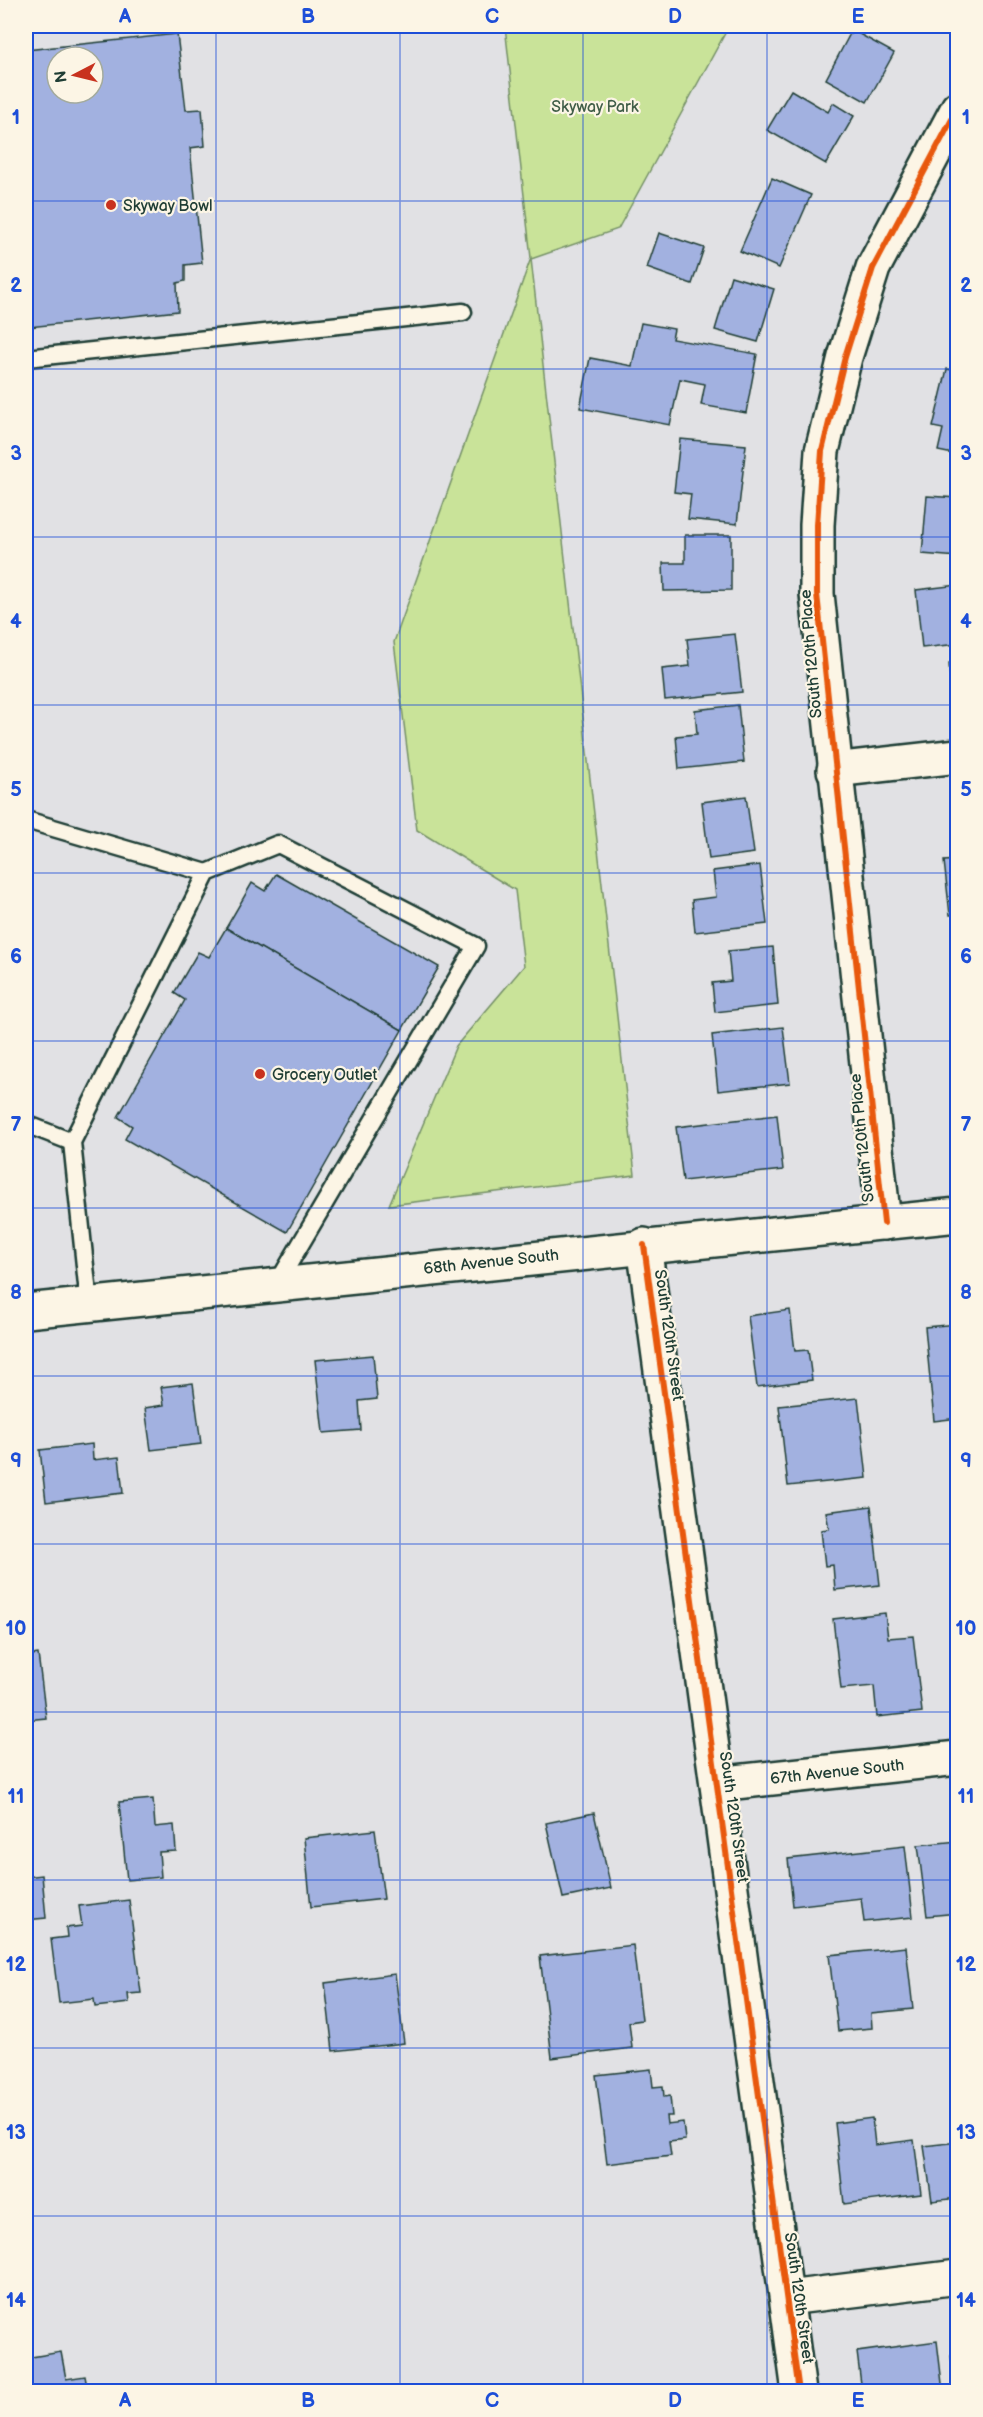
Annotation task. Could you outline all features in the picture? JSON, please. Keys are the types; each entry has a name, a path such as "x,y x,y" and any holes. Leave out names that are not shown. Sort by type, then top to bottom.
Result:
{"street":[{"name":"South 120th Place","path":"884,1223 817,594 817,525 822,451 844,357 873,268 949,141 957,108"},
{"path":"834,770 957,756"},
{"name":"68th Avenue South","path":"26,1311 644,1245 957,1215"},
{"name":"South 120th Street","path":"644,1245 799,2391"},
{"name":"67th Avenue South","path":"717,1784 957,1758"},
{"path":"787,2298 957,2277"}],"lane":[{"path":"26,358 463,312"},
{"path":"26,820 207,873 278,844 476,946 278,1284"},
{"path":"89,1304 72,1142 207,873"},
{"path":"26,1124 72,1142"}],"green space":[{"name":"Skyway Park","path":"505,26 729,26 618,229 531,259 635,1175 389,1205 456,1046 524,966 515,890 417,830 394,642 531,258"}],"building":[{"path":"852,30 894,53 867,102 826,79"},
{"name":"Skyway Bowl","path":"177,34 186,110 202,109 205,146 190,148 202,263 185,265 185,281 177,283 178,311 29,327 26,323 26,50 45,48 45,105 105,105 105,45 73,45"},
{"path":"791,90 828,112 833,103 854,116 826,164 767,130"},
{"path":"772,178 811,195 779,268 740,251"},
{"path":"659,233 704,248 692,284 647,268"},
{"path":"731,276 774,289 758,342 715,330"},
{"path":"641,323 674,329 672,339 757,354 746,413 701,405 705,384 680,379 670,425 580,408 590,358 632,366"},
{"path":"947,369 958,371 958,455 938,451 943,429 933,427"},
{"path":"680,439 746,445 737,524 688,519 691,494 674,492"},
{"path":"927,496 958,498 958,557 922,554"},
{"path":"685,535 731,535 731,590 664,591 663,563 685,563"},
{"path":"958,585 958,644 922,648 916,590"},
{"path":"735,634 742,692 665,700 662,669 690,666 687,639"},
{"path":"949,663 958,663 958,697 951,697"},
{"path":"738,705 744,762 679,769 676,736 697,734 695,710"},
{"path":"746,796 754,853 709,859 702,802"},
{"path":"958,860 958,915 950,915 944,861"},
{"path":"760,865 767,924 695,932 692,900 716,897 713,871"},
{"path":"276,874 439,967 402,1030 226,928 252,883 265,891"},
{"name":"Grocery Outlet","path":"226,928 402,1030 287,1232 125,1139 132,1126 118,1117 185,1000 174,993 198,952 209,957"},
{"path":"773,947 778,1005 715,1012 712,983 731,981 728,951"},
{"path":"958,961 958,1006 952,962"},
{"path":"783,1027 790,1083 718,1091 712,1035"},
{"path":"777,1115 783,1170 683,1181 676,1127"},
{"path":"790,1310 795,1351 808,1350 812,1380 757,1387 748,1316"},
{"path":"957,1324 958,1418 934,1421 925,1327"},
{"path":"373,1355 377,1399 359,1401 361,1430 323,1433 315,1360"},
{"path":"193,1383 201,1444 151,1450 145,1408 164,1405 161,1387"},
{"path":"858,1398 867,1478 788,1486 779,1406"},
{"path":"92,1444 93,1460 119,1457 123,1493 46,1502 40,1450"},
{"path":"871,1506 880,1585 835,1590 833,1565 825,1566 821,1530 829,1529 826,1512"},
{"path":"885,1613 888,1638 913,1636 922,1712 877,1717 874,1686 841,1689 833,1619"},
{"path":"38,1654 46,1718 26,1720 26,1656"},
{"path":"153,1799 155,1827 174,1825 176,1851 159,1852 161,1877 127,1880 119,1802"},
{"path":"594,1813 611,1888 563,1898 546,1823"},
{"path":"375,1830 384,1899 311,1907 304,1838"},
{"path":"958,1841 958,1913 927,1916 918,1845"},
{"path":"905,1846 913,1917 864,1922 861,1898 793,1906 788,1859"},
{"path":"42,1875 46,1918 26,1920 26,1877"},
{"path":"129,1900 141,1993 128,1994 129,2003 95,2007 94,1999 59,2003 51,1939 67,1937 66,1928 82,1926 79,1906"},
{"path":"633,1945 642,2020 629,2022 632,2048 552,2058 540,1956"},
{"path":"906,1947 913,2009 871,2013 872,2028 838,2031 829,1955"},
{"path":"395,1974 404,2043 333,2051 325,1983"},
{"path":"651,2069 653,2087 663,2086 664,2097 670,2096 672,2116 666,2116 667,2124 683,2122 685,2140 669,2142 671,2156 607,2164 596,2075"},
{"path":"872,2118 875,2145 914,2140 921,2194 844,2204 835,2123"},
{"path":"958,2142 958,2198 932,2201 924,2146"},
{"path":"937,2341 943,2392 862,2392 857,2352"},
{"path":"61,2352 66,2379 85,2376 88,2392 26,2392 26,2358"},
{"path":"958,2355 958,2392 956,2392 951,2356"}],"cycle path":[{"path":"884,1223 817,594 817,525 822,451 845,357 873,268 958,108"},
{"path":"644,1245 799,2392"}],"place":[{"name":"Skyway Bowl","path":"111,205"},
{"name":"Grocery Outlet","path":"260,1074"}]}
